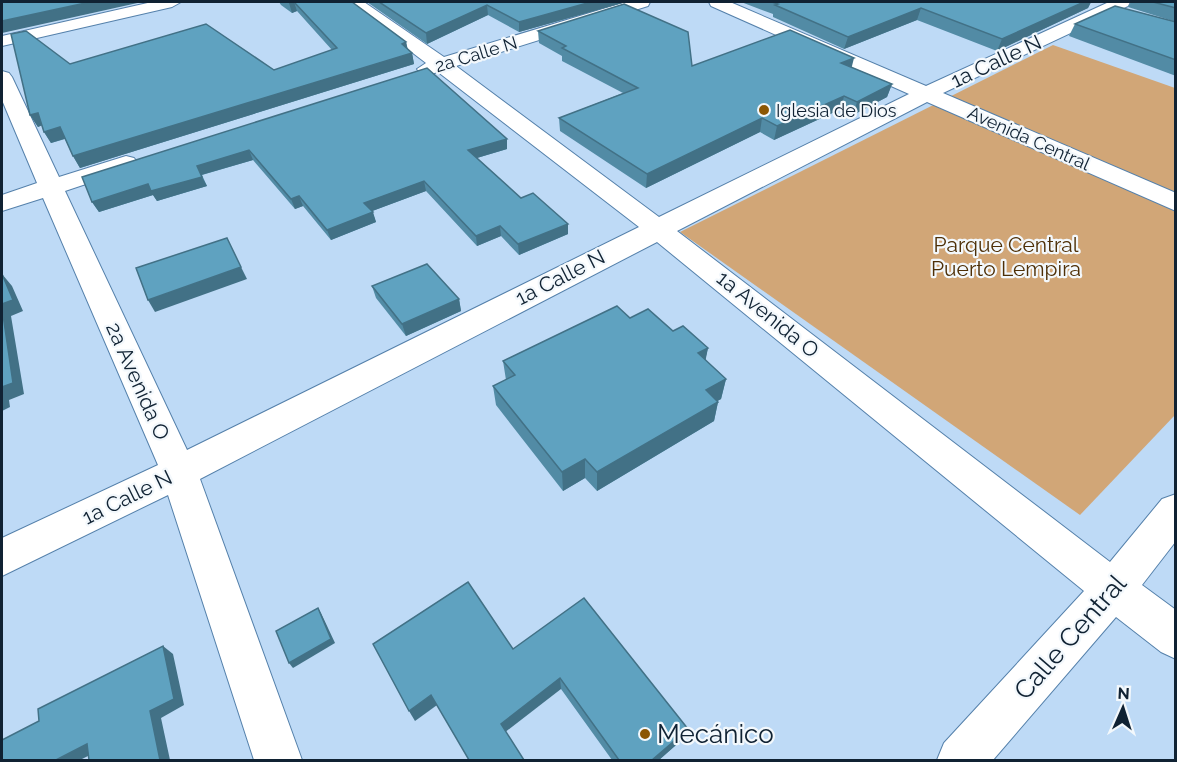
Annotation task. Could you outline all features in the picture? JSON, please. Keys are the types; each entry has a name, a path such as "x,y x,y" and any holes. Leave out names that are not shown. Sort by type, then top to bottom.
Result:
{"street":[{"path":"2,41 172,2"},
{"name":"1a Avenida O","path":"354,2 443,64 658,227 1113,590 1176,637"},
{"name":"2a Calle N","path":"409,75 642,2"},
{"name":"Avenida Central","path":"717,2 1176,203"},
{"path":"1086,2 1120,9"},
{"name":"1a Calle N","path":"2,558 179,472 658,227 927,93 1120,9"},
{"name":"2a Avenida O","path":"2,77 49,187 179,472 278,760"},
{"path":"2,203 151,155"},
{"name":"Calle Central","path":"961,760 1113,590 1176,511"}],"green space":[{"name":"Parque Central Puerto Lempira","path":"1053,45 1175,88 1175,415 1080,515 680,232"}],"building":[{"path":"2,2 90,2 2,21"},
{"path":"294,2 352,2 406,42 402,44 412,53 73,156 60,127 44,132 38,113 30,115 11,34 26,31 70,64 206,24 274,70 337,48"},
{"path":"379,2 591,2 519,22 487,5 426,33"},
{"path":"772,2 1084,2 1002,39 921,8 848,37"},
{"path":"1153,2 1176,2 1176,8"},
{"path":"624,4 688,32 692,66 790,30 854,58 841,63 892,84 857,102 844,96 777,126 762,118 647,174 559,118 638,88 562,48 566,46 538,31"},
{"path":"1115,6 1176,22 1176,60 1075,24"},
{"path":"427,68 507,139 468,150 521,198 533,193 568,224 518,244 500,226 476,236 424,181 364,203 373,212 327,230 299,196 291,199 249,150 197,166 202,177 151,191 148,184 92,202 82,177"},
{"path":"227,238 241,267 148,300 136,268"},
{"path":"427,264 459,299 402,324 372,286"},
{"path":"2,274 13,300 2,304"},
{"path":"617,306 630,318 648,309 673,331 683,326 708,348 698,353 726,379 706,390 718,402 597,472 585,459 562,472 493,386 515,375 503,361"},
{"path":"2,308 13,383 2,387"},
{"path":"468,582 513,649 584,598 688,729 652,760 619,760 560,678 501,724 524,760 469,760 431,695 409,711 373,644"},
{"path":"318,608 331,639 289,663 276,631"},
{"path":"163,646 174,699 150,711 160,760 89,760 87,744 56,760 2,760 2,740 39,721 38,709"}],"place":[{"name":"Iglesia de Dios","path":"764,110"},
{"name":"Mecánico","path":"645,734"}]}
